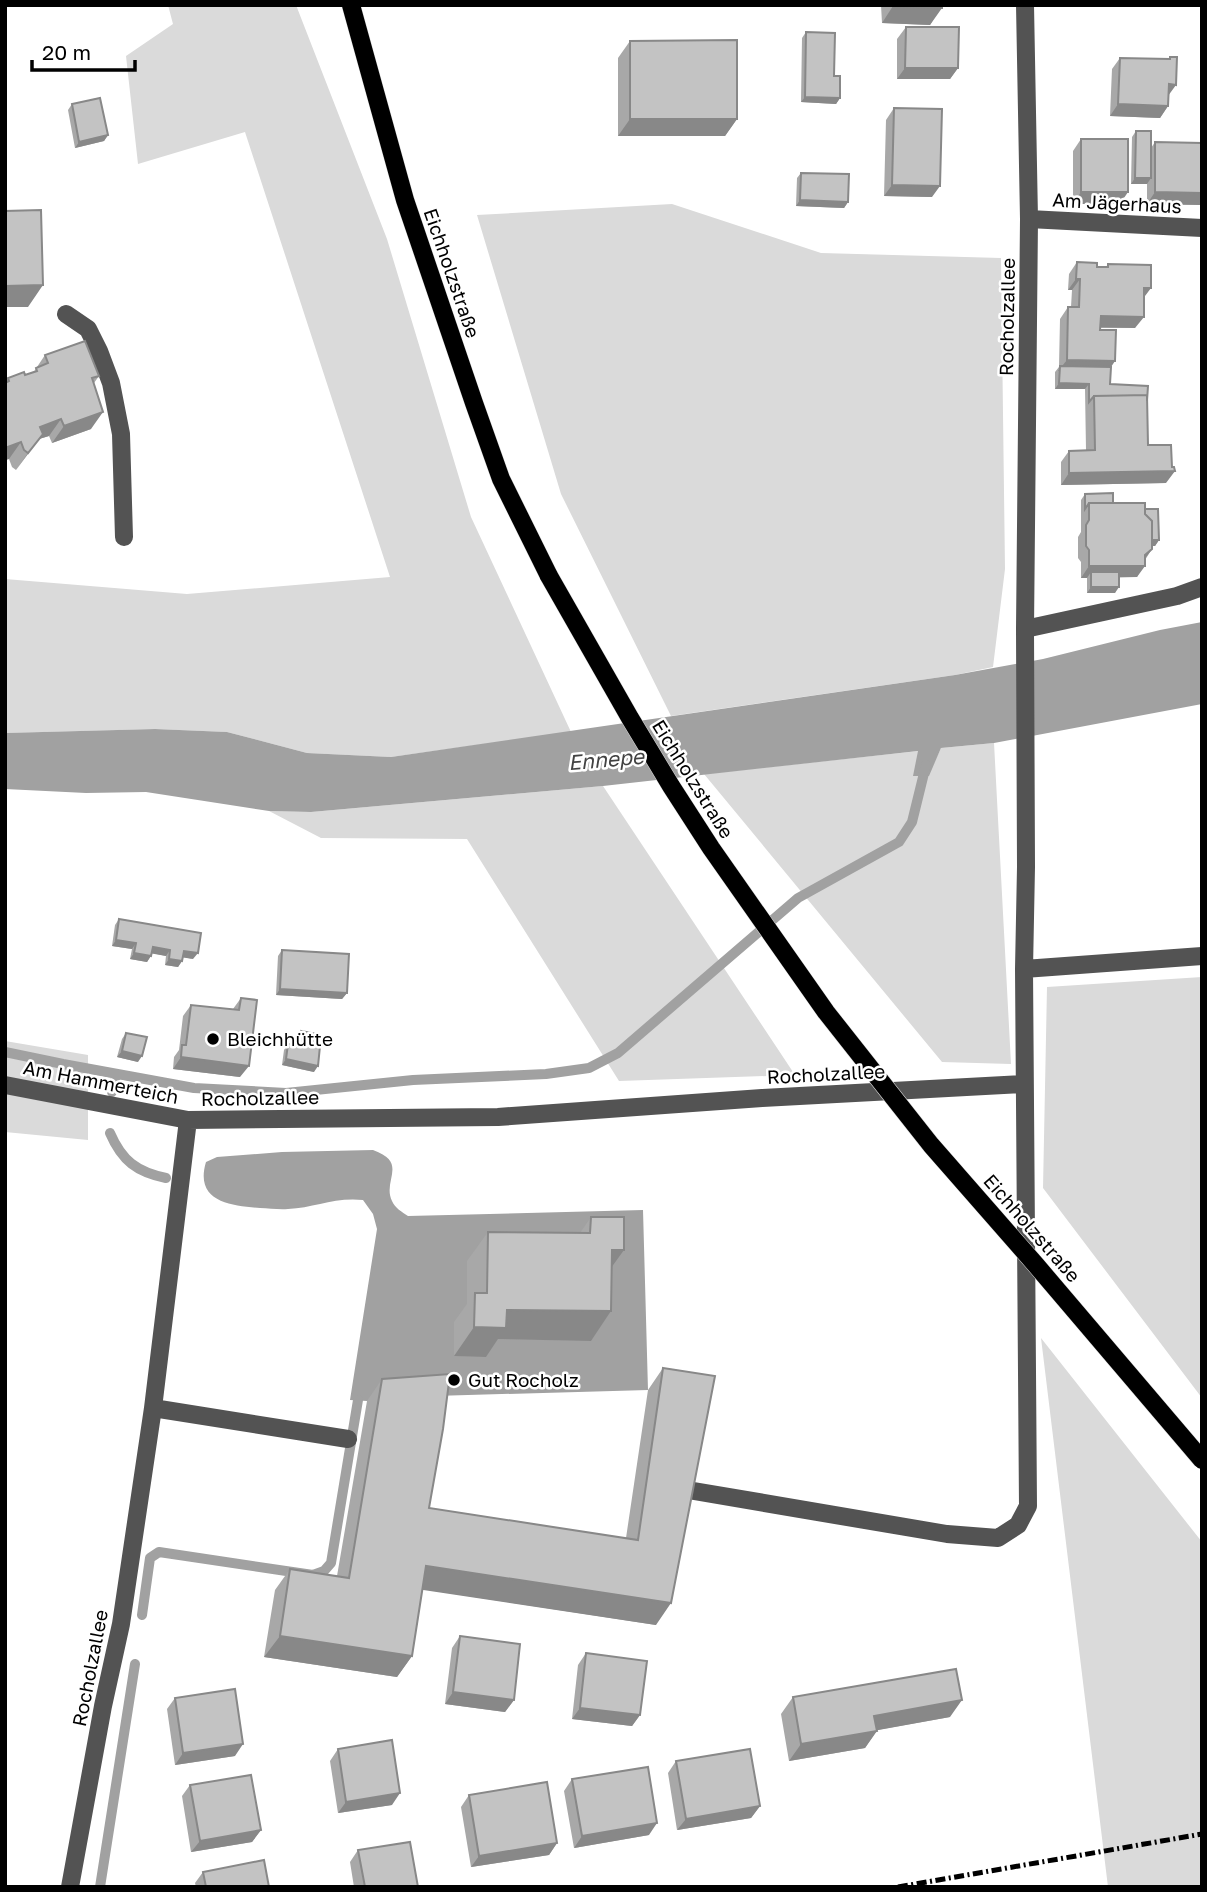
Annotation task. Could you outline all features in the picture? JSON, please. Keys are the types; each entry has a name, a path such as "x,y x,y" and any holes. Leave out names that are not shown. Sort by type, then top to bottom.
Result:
{"main road":[{"name":"Eichholzstraße","path":"351,5 405,200 501,479 549,576 630,718 718,858 826,1012 931,1145 1202,1460"}],"street":[{"name":"Rocholzallee","path":"682,1489 947,1534 998,1538 1018,1525 1028,1506 1024,969 1029,219 1025,5"},
{"name":"Am Jägerhaus","path":"1029,219 1202,228"},
{"path":"66,314 88,328 111,383 121,433 124,537"},
{"path":"1026,629 1177,596 1202,587"},
{"path":"1024,969 1202,956"},
{"name":"Rocholzallee","path":"70,1887 121,1624 153,1408 188,1120 498,1117 762,1098 1024,1084"},
{"name":"Am Hammerteich","path":"5,1085 188,1120"},
{"path":"153,1408 348,1439"}],"shaded area":[{"path":"168,5 296,5 387,239 471,517 571,732 391,757 307,753 227,732 155,729 5,733 5,579 187,594 390,577 245,132 138,164 126,56 173,24"},
{"path":"672,204 821,253 1001,258 1005,569 993,667 955,675 671,716 561,494 477,215"},
{"path":"994,743 1011,1064 942,1062 704,774 919,751 922,777 928,776 941,748"},
{"path":"603,786 795,1075 619,1081 467,839 321,838 269,811 311,812"},
{"path":"1202,977 1202,1398 1043,1188 1047,987"},
{"path":"5,1041 88,1055 88,1140 5,1132"},
{"path":"1041,1338 1202,1542 1202,1887 1108,1887"}],"water":[{"name":"Ennepe","path":"1202,622 1202,704 994,743 941,748 929,776 913,776 918,751 603,786 311,812 269,811 146,792 86,793 5,789 5,733 155,729 227,732 307,753 391,757 955,675 1043,659"},
{"path":"373,1150 390,1160 392,1201 408,1216 643,1210 648,1390 350,1400 377,1229 373,1214 363,1200 343,1200 285,1209 238,1206 210,1194 205,1186 204,1175 206,1162 217,1157"}],"building":[{"path":"942,5 942,8 893,6"},
{"path":"906,27 959,27 958,68 905,68"},
{"path":"806,32 835,33 834,76 840,76 840,98 805,97"},
{"path":"737,40 737,119 630,119 630,41"},
{"path":"1177,57 1176,85 1169,84 1168,106 1118,104 1120,58"},
{"path":"100,98 108,135 79,142 72,104"},
{"path":"894,108 942,109 940,186 892,185"},
{"path":"1136,131 1151,131 1151,178 1135,178"},
{"path":"1081,139 1128,139 1128,192 1081,192"},
{"path":"1155,142 1202,143 1202,193 1155,192"},
{"path":"801,173 849,174 848,202 800,200"},
{"path":"41,210 43,285 5,286 5,211"},
{"path":"1077,262 1097,263 1097,267 1108,267 1108,264 1151,265 1151,288 1144,288 1144,317 1101,316 1100,330 1116,330 1115,361 1067,360 1068,307 1079,307 1080,279 1076,279"},
{"path":"85,341 99,376 92,378 103,412 64,426 61,419 40,427 43,434 28,453 21,442 5,448 5,383 9,381 8,378 37,371 36,368 48,363 45,355"},
{"path":"1060,366 1111,367 1110,384 1148,386 1147,401 1147,395 1094,396 1089,402 1089,384 1059,383"},
{"path":"1147,395 1148,445 1171,445 1172,467 1175,471 1069,473 1069,451 1095,450 1094,396"},
{"path":"1113,493 1113,503 1089,503 1085,509 1085,494"},
{"path":"1089,503 1145,503 1145,514 1152,521 1152,549 1145,555 1145,566 1089,566 1086,525 1089,520"},
{"path":"1145,509 1158,509 1159,540 1152,540 1152,521 1145,514"},
{"path":"1091,572 1119,572 1119,587 1091,587"},
{"path":"119,919 201,933 198,953 184,951 182,961 169,959 170,950 153,947 151,956 134,953 136,943 116,940"},
{"path":"282,950 349,954 347,993 280,989"},
{"name":"Bleichhütte","path":"241,998 257,1000 249,1066 181,1057 182,1045 186,1045 191,1005 239,1010"},
{"path":"301,1031 317,1034 315,1046 320,1046 318,1066 286,1059 288,1044 298,1044"},
{"path":"126,1033 147,1037 142,1056 122,1051"},
{"path":"591,1217 624,1217 624,1250 612,1250 611,1311 507,1310 506,1328 474,1327 475,1293 487,1293 488,1232 590,1233"},
{"path":"663,1368 715,1376 671,1603 426,1566 412,1656 280,1636 290,1569 349,1578 382,1379 450,1374 429,1508 638,1540"},
{"path":"460,1636 520,1644 514,1700 453,1692"},
{"path":"586,1653 647,1661 640,1715 580,1708"},
{"path":"956,1669 962,1700 874,1716 877,1731 801,1744 793,1697"},
{"path":"235,1689 243,1744 183,1753 175,1698"},
{"path":"392,1740 400,1793 346,1802 338,1749"},
{"path":"750,1749 760,1806 686,1819 676,1761"},
{"path":"648,1767 657,1823 582,1836 572,1779"},
{"path":"251,1775 261,1830 200,1841 190,1785"},
{"path":"547,1782 557,1843 479,1856 469,1795"},
{"path":"410,1842 418,1887 365,1887 358,1850"},
{"path":"264,1860 269,1887 206,1887 203,1872"}],"waterway":[{"path":"5,1052 194,1088 286,1093 413,1080 546,1074 589,1068 618,1053 798,898 899,842 912,822 926,765"},
{"path":"112,1092 116,1074"},
{"path":"110,1133 120,1151 132,1164 166,1178"},
{"path":"142,1615 150,1558 159,1552 313,1575 324,1571 331,1563 358,1400"},
{"path":"100,1887 135,1664"}],"railway":[{"path":"898,1887 1202,1834"}],"place":[{"name":"Bleichhütte","path":"213,1039"},
{"name":"Gut Rocholz","path":"454,1380"}]}
